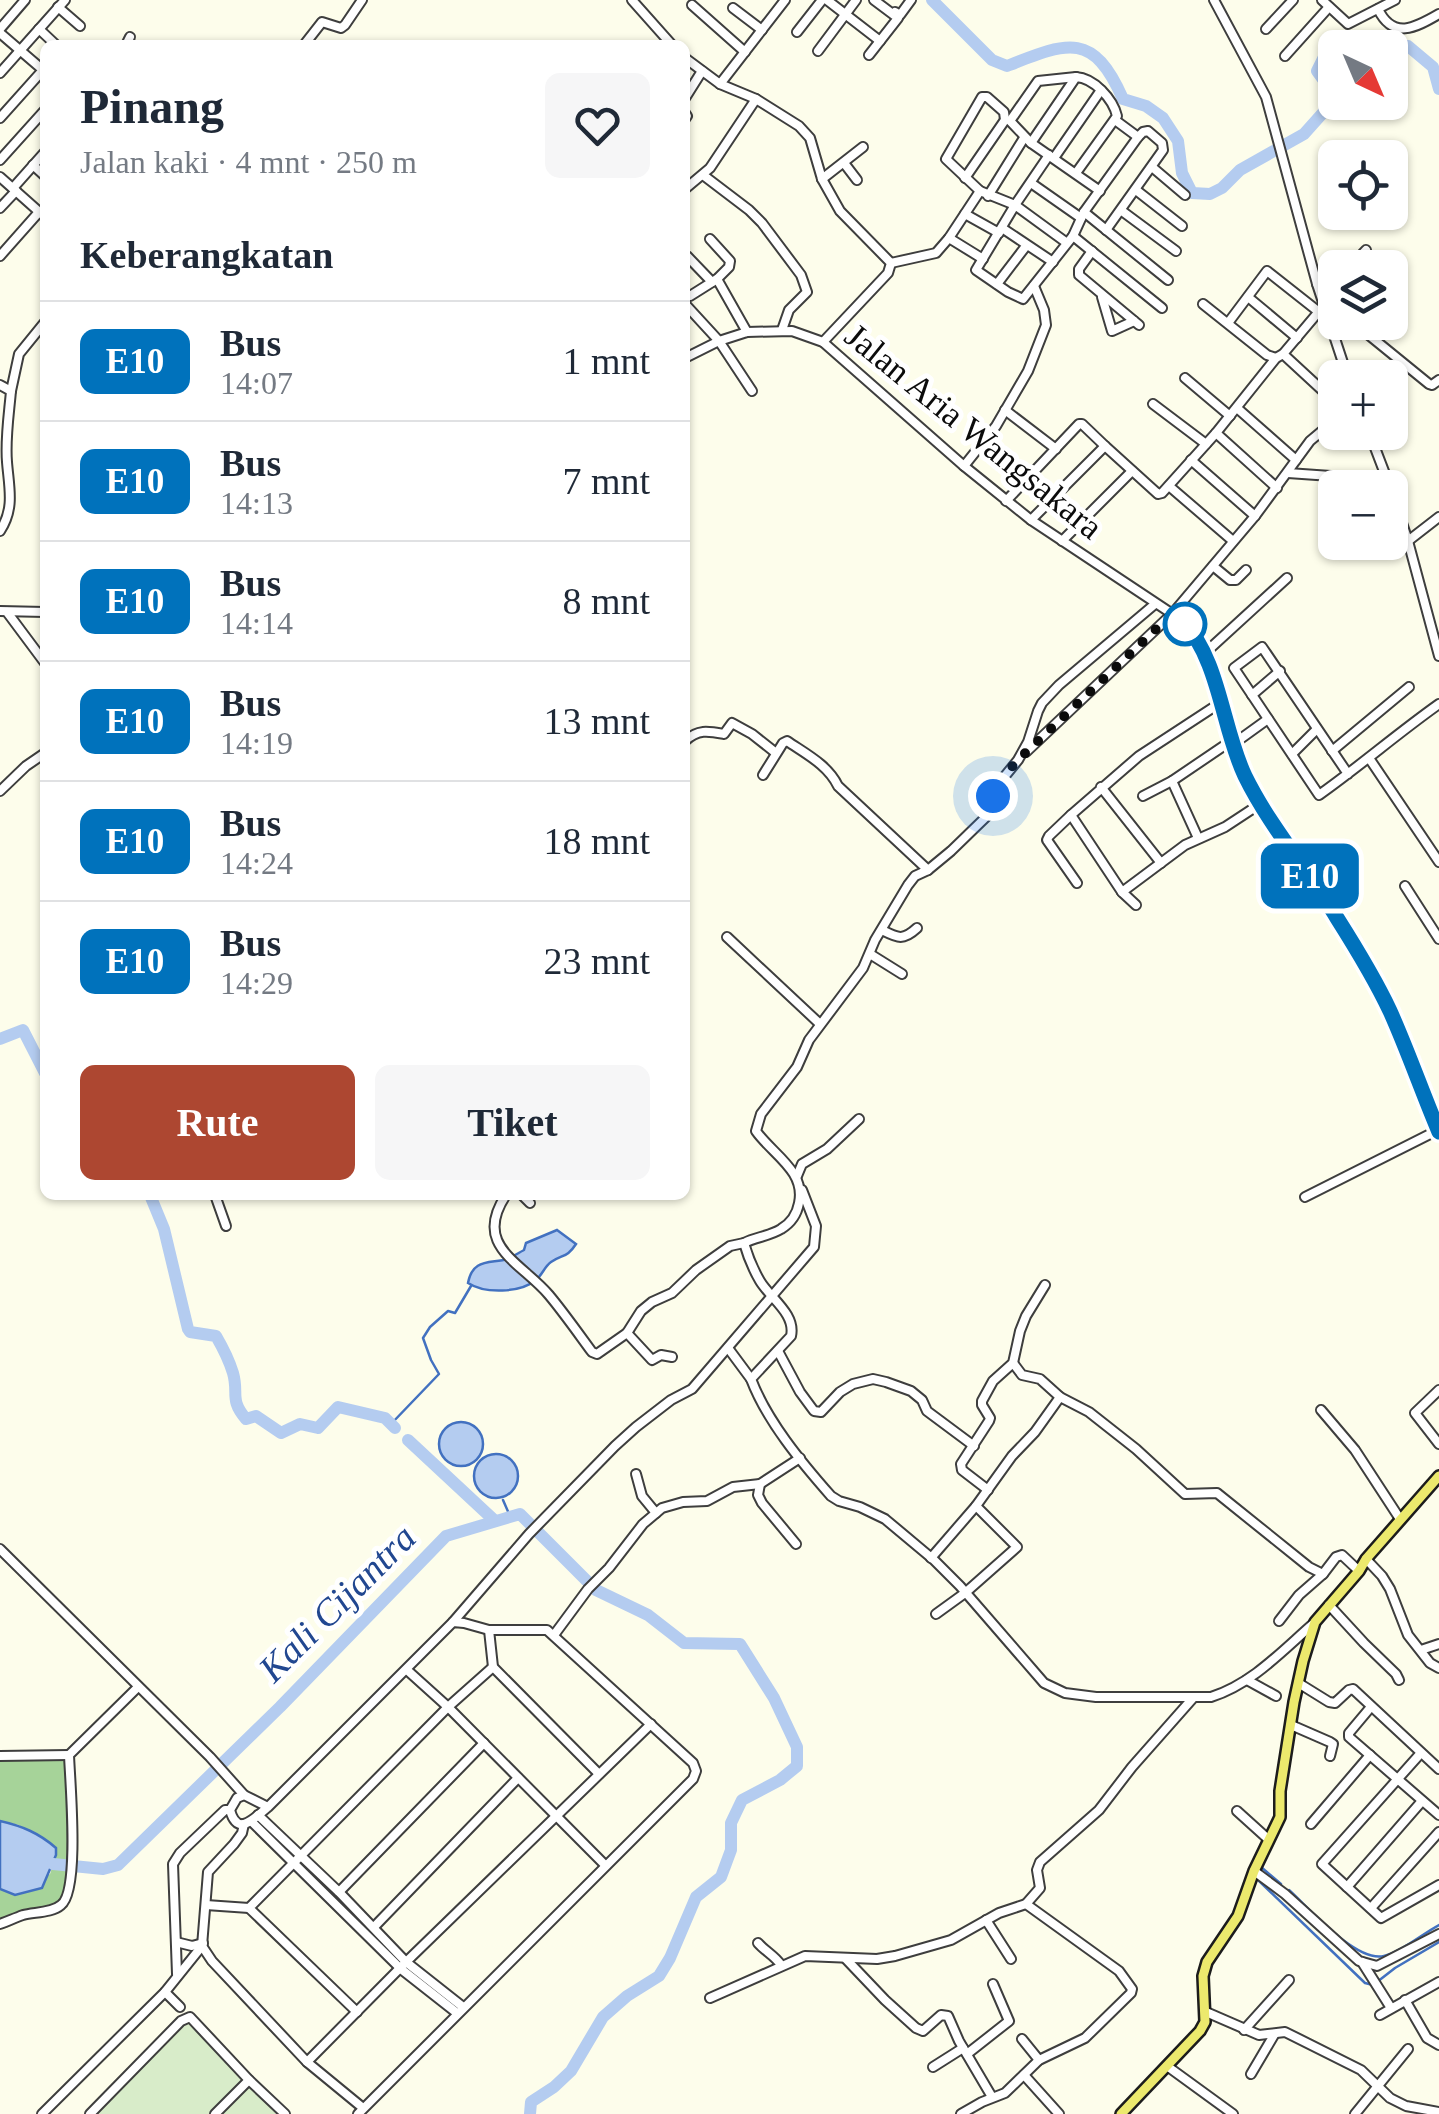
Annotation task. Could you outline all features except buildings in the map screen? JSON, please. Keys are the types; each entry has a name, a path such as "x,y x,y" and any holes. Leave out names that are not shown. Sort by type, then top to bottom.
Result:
{"main road":[{"path":"1121,2114 1205,2022 1203,1976 1208,1962 1238,1916 1280,1817 1280,1791 1302,1661 1315,1622 1439,1476"}],"street":[{"path":"308,40 322,22 337,28 345,25 362,0"},
{"path":"632,0 668,40"},
{"path":"709,0 696,8 745,52"},
{"path":"720,84 782,4 768,0"},
{"path":"797,32 825,0 880,41"},
{"path":"818,51 856,0"},
{"path":"877,0 900,15 911,0"},
{"path":"869,55 898,18 877,0"},
{"path":"1214,0 1262,87 1318,290"},
{"path":"1266,30 1293,0"},
{"path":"1322,0 1347,24 1396,0"},
{"path":"20,2 0,31 40,67"},
{"path":"0,74 62,4 80,26"},
{"path":"733,8 762,30"},
{"path":"1285,56 1329,8"},
{"path":"1378,10 1384,22 1405,28 1419,26 1439,14"},
{"path":"39,29 51,40"},
{"path":"690,62 720,84 756,99 799,126 810,138 822,179 840,210 892,263"},
{"path":"690,90 702,70"},
{"path":"0,118 40,73"},
{"path":"892,263 935,254 1076,76"},
{"path":"966,178 1038,81 1082,76 1101,90 1118,112 1076,173"},
{"path":"1101,90 1015,205 977,272 1023,299 1070,239 1082,215 1138,137 1148,131 1164,146 1106,230"},
{"path":"1100,191 1028,141 988,97 982,97 946,160 984,194 1015,205 1092,251 1162,308"},
{"path":"690,185 732,138 756,99"},
{"path":"0,160 40,116"},
{"path":"1115,120 1138,137"},
{"path":"822,179 863,147"},
{"path":"0,208 40,157"},
{"path":"844,162 857,180"},
{"path":"33,165 40,171"},
{"path":"1152,168 1185,196"},
{"path":"703,175 762,223 802,278 807,292 789,310 782,330"},
{"path":"0,177 40,213"},
{"path":"1031,183 1106,230 1168,280"},
{"path":"1136,190 1182,226"},
{"path":"1122,210 1176,251"},
{"path":"965,214 1001,230 1053,262"},
{"path":"0,256 40,217"},
{"path":"949,238 983,259"},
{"path":"690,296 729,267 730,261 710,239"},
{"path":"998,284 1026,246"},
{"path":"1092,251 1078,272 1136,323 1112,331 1102,295"},
{"path":"690,259 714,281 747,332"},
{"path":"823,342 888,273 892,263"},
{"path":"1228,324 1268,271 1318,307"},
{"path":"964,466 1006,410 1028,371 1046,325 1034,286"},
{"path":"1248,298 1297,338"},
{"path":"1203,304 1267,356 1280,356 1318,388"},
{"path":"690,309 719,341 752,392"},
{"path":"1006,501 1081,424 1158,494 1216,434 1318,313"},
{"path":"0,531 10,511 6,460 10,390 19,354 40,328"},
{"name":"Jalan Aria Wangsakara","path":"690,356 747,332 782,330 823,342 1006,501 1173,613 1191,630 1205,654 1232,743 1260,804 1312,878 1374,980 1439,1131"},
{"path":"1375,340 1430,384 1439,380"},
{"path":"1186,378 1230,416"},
{"path":"0,385 10,390"},
{"path":"1153,404 1206,444"},
{"path":"1237,408 1296,460"},
{"path":"1006,410 1056,449"},
{"path":"453,1622 489,1630 543,1629 554,1635 694,1763 696,1772 360,2111 307,2062 212,1961 203,1944 208,1872 252,1820 453,1622 538,1524 636,1427 670,1400 692,1389 814,1247 816,1226 797,1176 756,1131 761,1114 797,1066 808,1040 863,968 915,876 951,851 986,817 996,787 1018,760 1173,613 1255,516 1318,432"},
{"path":"1216,434 1277,488"},
{"path":"1031,520 1105,446"},
{"path":"1191,460 1255,516"},
{"path":"1062,541 1132,471"},
{"path":"1288,472 1318,475"},
{"path":"1169,486 1233,541"},
{"path":"1439,517 1408,542 1439,656"},
{"path":"1213,566 1230,580 1236,580 1246,570"},
{"path":"1205,654 1287,578"},
{"path":"1018,760 1042,703 1155,604"},
{"path":"4,611 40,612"},
{"path":"4,611 40,657"},
{"path":"1348,774 1262,647 1234,668 1319,796 1348,774 1369,758 1439,704"},
{"path":"1252,695 1280,671"},
{"path":"1332,750 1410,687"},
{"path":"1078,883 1047,840 1139,756 1220,703"},
{"path":"1143,796 1268,719"},
{"path":"690,734 702,731 724,734 732,723 776,753"},
{"path":"1292,754 1317,730"},
{"path":"763,775 786,741 832,774 838,786 928,870"},
{"path":"0,791 40,756"},
{"path":"1369,758 1438,862"},
{"path":"1172,781 1198,838"},
{"path":"1101,788 1160,864"},
{"path":"1122,892 1198,838 1260,804"},
{"path":"1071,815 1122,892 1136,905"},
{"path":"1405,886 1439,939"},
{"path":"882,930 901,939 917,928"},
{"path":"727,938 820,1024"},
{"path":"870,954 902,974"},
{"path":"797,1176 802,1164 827,1150 859,1119"},
{"path":"1306,1197 1439,1131"},
{"path":"503,1200 494,1224 500,1250 547,1292 597,1354 627,1333 640,1312 652,1302 672,1293 730,1246 787,1226 800,1200 800,1186"},
{"path":"217,1200 226,1226"},
{"path":"527,1200 530,1203"},
{"path":"744,1244 750,1261 793,1328 791,1336 750,1379"},
{"path":"988,1490 961,1468 990,1418 982,1400 993,1381 1014,1363 1020,1331 1045,1285"},
{"path":"627,1333 652,1360 672,1357"},
{"path":"728,1348 775,1423 831,1496 884,1519 931,1558 1044,1683 1066,1693 1096,1697 1193,1698 1225,1692 1247,1680 1315,1622"},
{"path":"778,1351 814,1411 821,1412 853,1384 873,1379 911,1391 927,1411 974,1446"},
{"path":"1014,1363 1022,1375 1040,1379 1060,1397 1089,1412 1185,1494 1216,1494 1323,1574"},
{"path":"1439,1390 1415,1414 1439,1444"},
{"path":"931,1558 1060,1397"},
{"path":"1322,1410 1355,1450 1400,1519"},
{"path":"554,1635 643,1524 662,1508 707,1500 733,1487 760,1484 800,1458"},
{"path":"636,1474 642,1496 656,1513"},
{"path":"760,1484 758,1495 762,1502 796,1544"},
{"path":"936,1614 1017,1548 976,1506"},
{"path":"0,1549 214,1760 244,1796"},
{"path":"1279,1621 1298,1594 1336,1558 1342,1555 1359,1571"},
{"path":"1366,1559 1382,1576 1408,1636 1439,1668"},
{"path":"1330,1605 1399,1680"},
{"path":"489,1630 493,1667 598,1774"},
{"path":"1421,1650 1439,1644"},
{"path":"250,1908 493,1667"},
{"path":"407,1670 605,1864"},
{"path":"1247,1680 1276,1696"},
{"path":"1300,1684 1335,1703 1353,1689 1439,1770"},
{"path":"0,1756 69,1756 138,1688"},
{"path":"710,1998 806,1956 877,1959 951,1940 999,1913 1026,1904 1040,1888 1040,1862 1098,1810 1193,1698"},
{"path":"1370,1708 1348,1732 1349,1737 1439,1814"},
{"path":"307,2062 651,1724"},
{"path":"1291,1724 1333,1744 1330,1756"},
{"path":"339,1892 484,1744"},
{"path":"1420,1754 1322,1864 1381,1918 1437,1885"},
{"path":"1311,1824 1370,1755"},
{"path":"0,1924 64,1904 70,1888 72,1856 69,1756"},
{"path":"374,1927 518,1778"},
{"path":"268,1806 244,1796 237,1798 230,1810 237,1822 252,1820 339,1892 374,1927 403,1965"},
{"path":"1347,1886 1422,1801"},
{"path":"177,1974 173,1864 191,1842 225,1810 230,1810"},
{"path":"1237,1811 1268,1839"},
{"path":"1370,1908 1439,1832"},
{"path":"297,1858 403,1965 460,2010"},
{"path":"1254,1871 1286,1894 1362,1962 1391,2008"},
{"path":"961,2114 1005,2093 1039,2060 1088,2036 1131,1993 1120,1972 1026,1904"},
{"path":"206,1905 250,1908 358,2012"},
{"path":"986,1920 1011,1959"},
{"path":"1362,1962 1377,1966 1439,1934"},
{"path":"176,1942 203,1944"},
{"path":"42,2114 165,1992 203,1944"},
{"path":"758,1944 781,1965"},
{"path":"846,1958 916,2028 923,2031 942,2016 948,2016 992,2098"},
{"path":"1244,2030 1288,1980"},
{"path":"1380,2015 1439,1982"},
{"path":"933,2066 965,2051 1008,2021 993,1984"},
{"path":"165,1992 180,2007"},
{"path":"1405,2000 1428,2038 1439,2045"},
{"path":"1206,2012 1259,2035 1285,2032 1318,2047 1362,2070 1390,2098 1406,2106 1434,2111 1439,2098"},
{"path":"90,2114 184,2018 194,2019 285,2114"},
{"path":"1251,2074 1274,2035"},
{"path":"1022,2039 1039,2060"},
{"path":"1355,2114 1408,2050"},
{"path":"1167,2066 1233,2114"},
{"path":"1024,2075 1060,2114"},
{"path":"215,2114 249,2080"}],"green space":[{"path":"69,1755 72,1842 64,1903 0,1923 0,1889 16,1895 50,1874 56,1855 19,1825 0,1821 0,1756"},
{"path":"194,2019 287,2114 90,2114 181,2021"}],"water":[{"path":"557,1230 576,1244 529,1284 512,1290 493,1290 468,1283 478,1266 508,1259 524,1250 526,1243"},
{"path":"461,1422 476,1429 483,1444 476,1459 461,1466 446,1459 439,1444 446,1429"},
{"path":"496,1454 511,1461 518,1476 511,1491 496,1498 481,1491 474,1476 481,1461"},
{"path":"0,1821 30,1831 56,1848 42,1888 15,1895 0,1889"}],"waterway":[{"path":"932,0 992,60 1007,66 1063,48 1089,52 1112,77 1123,99 1146,106 1163,118 1178,141 1182,173 1192,193 1210,194 1222,188 1240,170 1304,134 1318,118"},
{"path":"1408,46 1433,67 1439,89"},
{"path":"0,1039 23,1030 40,1063"},
{"path":"152,1200 164,1229 188,1329 216,1336 226,1354 235,1380 236,1401 246,1419 256,1416 281,1433 300,1424 318,1428 338,1407 385,1418 395,1428"},
{"path":"391,1424 439,1374 423,1338 448,1311 455,1313 471,1286"},
{"path":"408,1440 495,1521"},
{"path":"503,1500 510,1516"},
{"name":"Kali Cijantra","path":"53,1864 103,1869 118,1865 280,1707 446,1536 520,1514 596,1590 648,1615 684,1643 740,1644 774,1698 797,1747 797,1766 742,1800 731,1823 731,1850 721,1877 696,1897 659,1976 603,2017 571,2071 531,2102 530,2114"},
{"path":"1261,1867 1281,1884"},
{"path":"1256,1878 1365,1983 1373,1985"},
{"path":"1289,1890 1347,1943 1373,1956 1398,1950 1439,1925"},
{"path":"1377,1982 1439,1942"}],"bus line":[{"name":"E10","path":"1183,621 1205,654 1244,774 1374,980 1439,1132"}],"route":[{"path":"993,796 1000,780 1018,760 1173,613 1185,624"}]}
